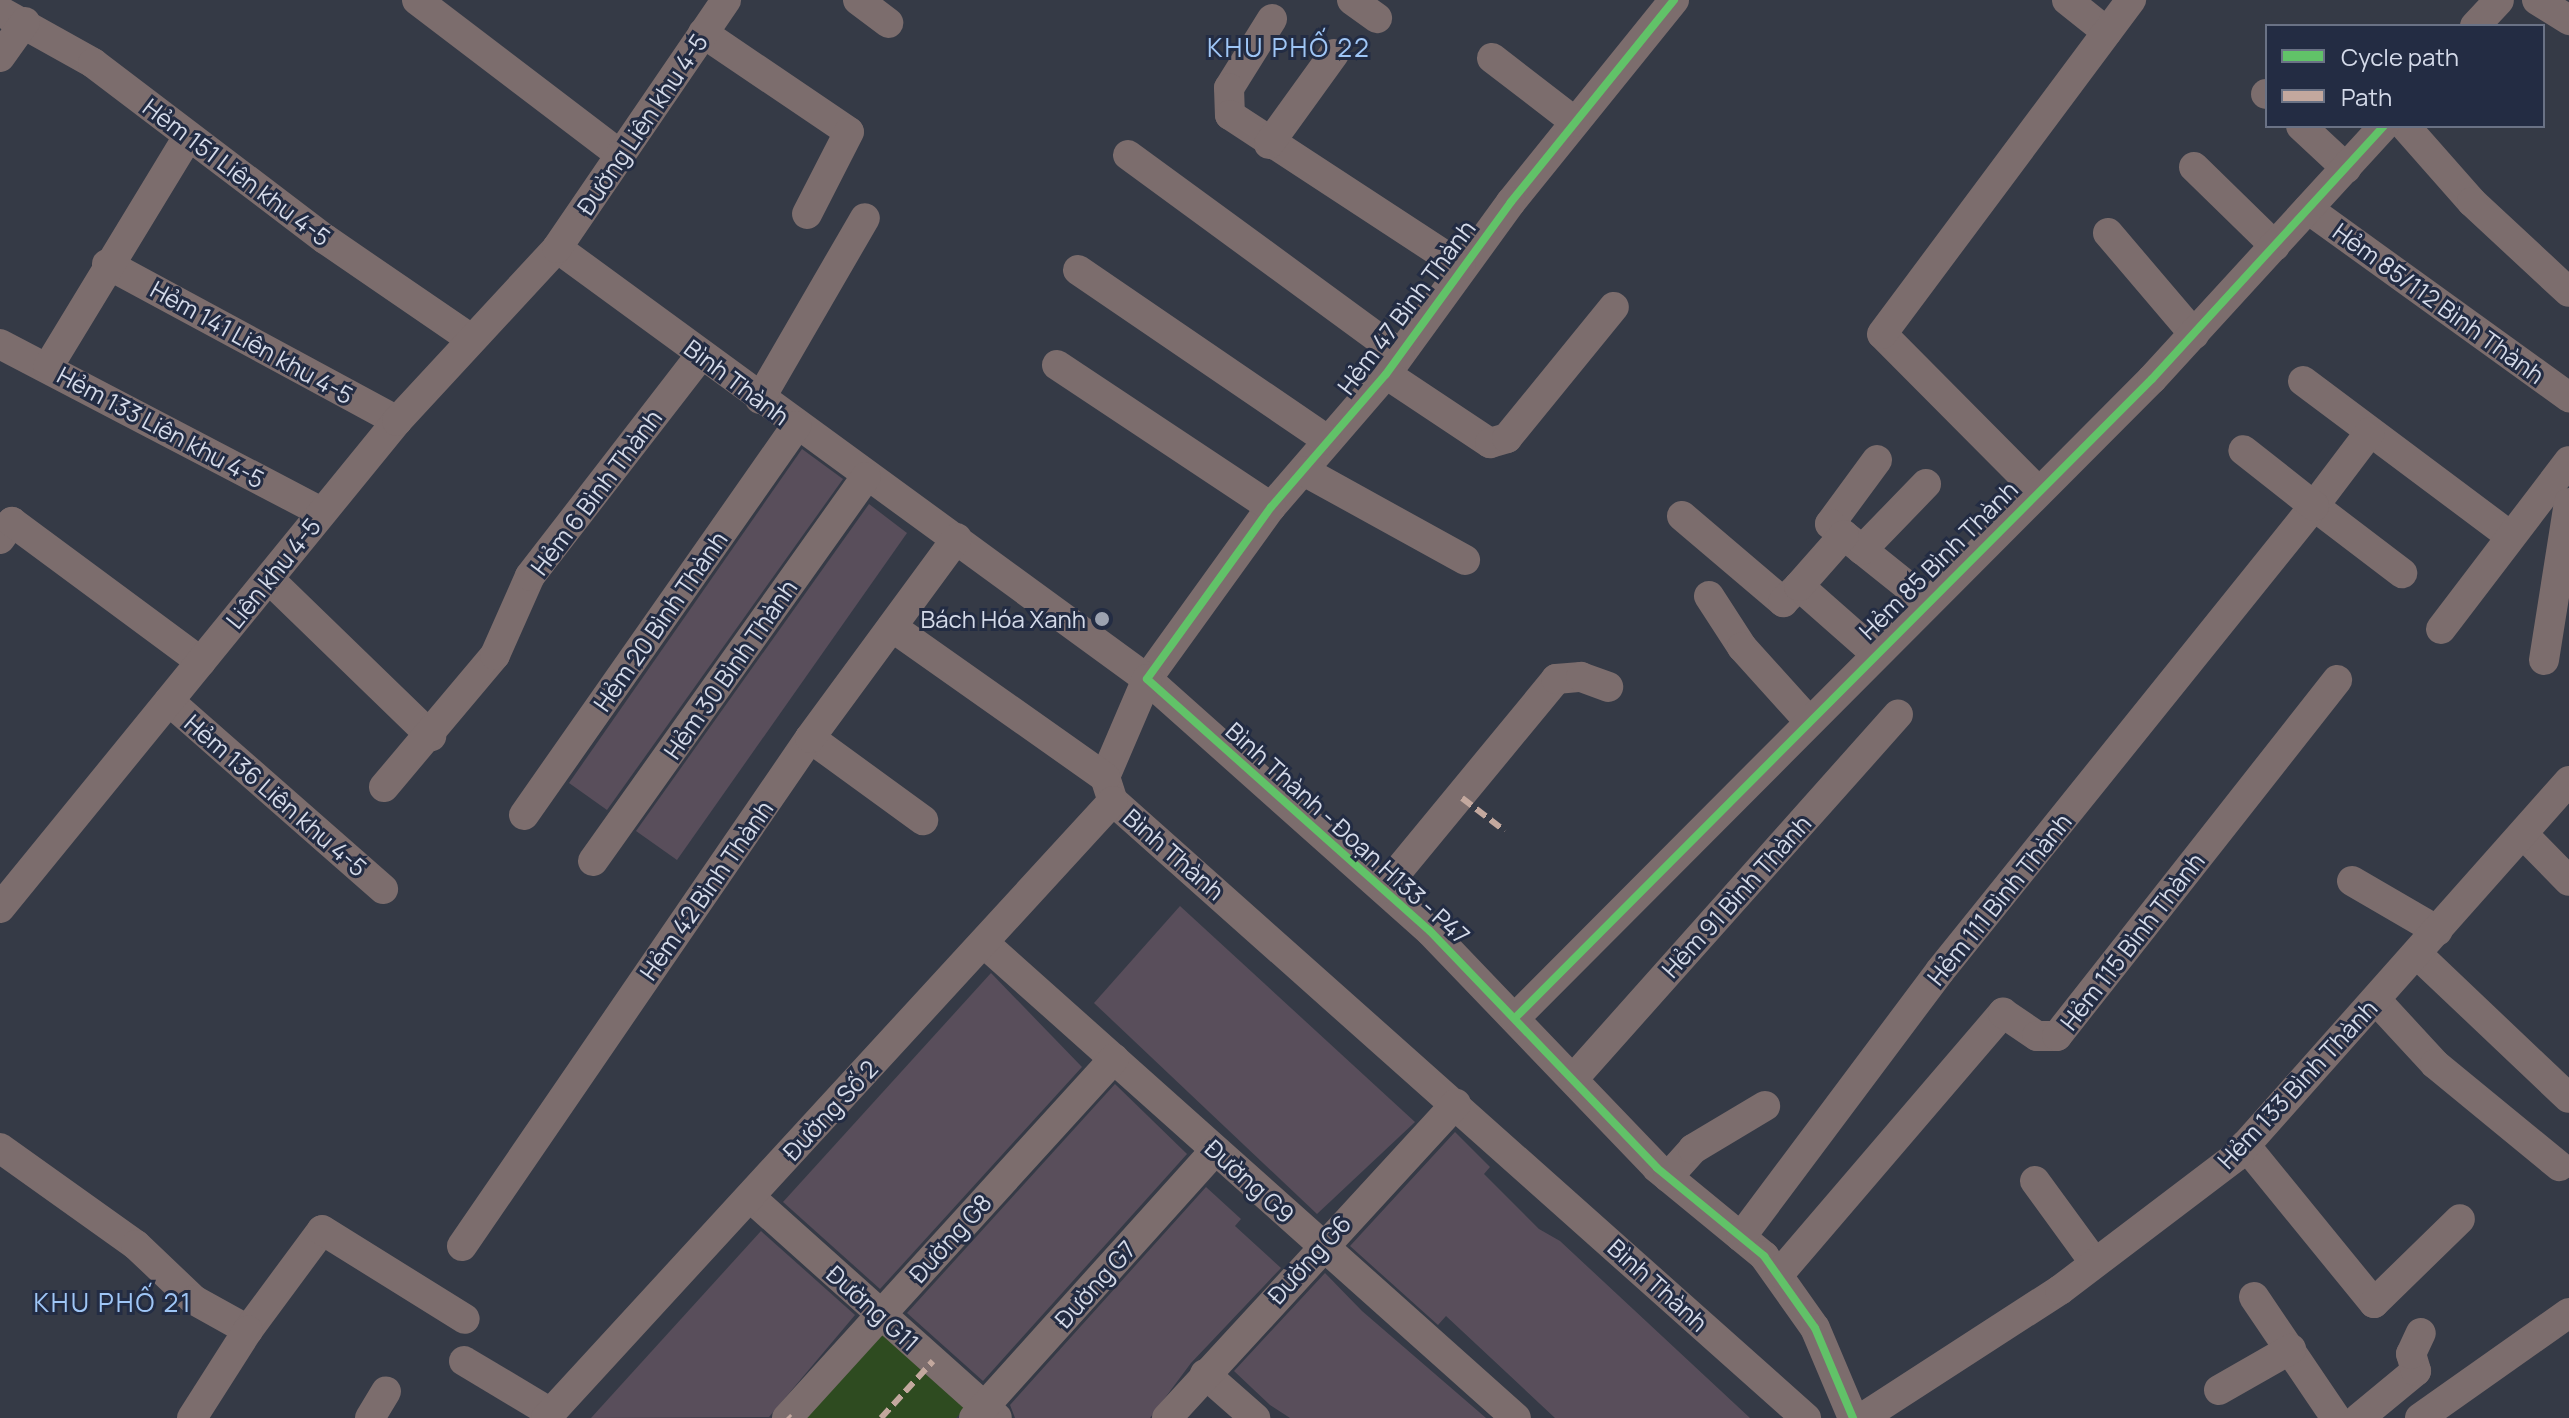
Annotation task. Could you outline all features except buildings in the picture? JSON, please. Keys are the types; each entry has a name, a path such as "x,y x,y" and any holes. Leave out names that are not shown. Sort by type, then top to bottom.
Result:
{"street":[{"path":"417,0 454,11 619,154"},
{"name":"Đường Liên khu 4-5","path":"557,248 726,0"},
{"path":"858,0 888,23"},
{"path":"1352,0 1377,18"},
{"name":"Hẻm 47 Bình Thành","path":"1147,679 1271,507 1393,364 1461,266 1674,0"},
{"path":"2067,0 2107,32"},
{"path":"2036,489 1882,334 2131,0"},
{"path":"2477,24 2499,0"},
{"path":"2537,0 2569,20"},
{"path":"0,57 12,16"},
{"name":"Hẻm 151 Liên khu 4-5","path":"12,16 93,63 188,137 471,339"},
{"path":"1272,19 1229,88 1230,115 1269,144 1461,266"},
{"path":"703,33 849,132 807,214"},
{"path":"1269,144 1334,54"},
{"path":"1492,58 1575,122"},
{"path":"2303,128 2346,168"},
{"name":"Hẻm 85 Bình Thành","path":"1515,1018 2036,489 2194,334 2382,128"},
{"path":"2407,128 2472,202 2569,292"},
{"path":"48,367 107,264 188,137"},
{"path":"1128,155 1490,443 1507,438 1614,307"},
{"path":"2194,167 2275,246"},
{"name":"Hẻm 85/112 Bình Thành","path":"2308,209 2569,397"},
{"path":"760,399 865,218"},
{"path":"2108,233 2194,334"},
{"name":"Liên khu 4-5","path":"0,908 397,421 557,248"},
{"name":"Bình Thành","path":"557,248 796,426 957,538 1147,679"},
{"name":"Hẻm 141 Liên khu 4-5","path":"107,264 397,421"},
{"path":"1078,270 1327,440"},
{"name":"Hẻm 133 Liên khu 4-5","path":"0,344 321,512"},
{"name":"Hẻm 6 Bình Thành","path":"384,787 431,736 495,655 530,576 701,355"},
{"path":"1057,365 1271,507"},
{"path":"2303,381 2509,535"},
{"name":"Hẻm 20 Bình Thành","path":"524,815 796,426"},
{"path":"2314,506 2370,432"},
{"path":"2243,450 2402,573"},
{"path":"1877,460 1830,524 1926,601"},
{"path":"2441,629 2509,535 2569,461"},
{"path":"1304,471 1465,560"},
{"name":"Hẻm 30 Bình Thành","path":"593,861 866,477"},
{"path":"1682,516 1785,603 1799,586 1926,484"},
{"path":"2544,660 2569,503"},
{"name":"Hẻm 111 Bình Thành","path":"1741,1237 1940,971 2314,506"},
{"path":"0,539 12,522 201,662"},
{"name":"Hẻm 42 Bình Thành","path":"462,1246 810,738 957,538"},
{"path":"269,579 431,736"},
{"path":"1799,586 1875,653"},
{"path":"1709,596 1742,647 1808,720"},
{"name":"Bình Thành","path":"892,627 1109,789 1797,1415"},
{"path":"1384,888 1556,679 1581,677 1608,687"},
{"path":"1109,789 1147,679"},
{"name":"Bình Thành - Đoạn H133 - P47","path":"1147,679 1384,888 1668,1177 1780,1273 1841,1377 1853,1418"},
{"name":"Hẻm 115 Bình Thành","path":"1780,1273 2003,1013 2037,1036 2057,1036 2337,680"},
{"name":"Hẻm 136 Liên khu 4-5","path":"169,701 383,889"},
{"name":"Hẻm 91 Bình Thành","path":"1574,1078 1898,714"},
{"path":"810,738 923,820"},
{"name":"Hẻm 133 Bình Thành","path":"1862,1418 2094,1262 2245,1145 2569,781"},
{"name":"Đường Số 2","path":"549,1415 984,943 1109,789"},
{"path":"2524,835 2569,881"},
{"path":"2352,881 2438,931"},
{"name":"Đường G9","path":"984,943 1516,1418"},
{"path":"2417,954 2569,1098"},
{"path":"2376,1000 2435,1064 2559,1166"},
{"name":"Đường G8","path":"787,1418 1114,1059"},
{"name":"Đường G6","path":"1167,1418 1321,1244 1456,1104"},
{"path":"1668,1177 1693,1149 1765,1106"},
{"path":"2245,1145 2374,1303 2460,1219"},
{"path":"0,1148 136,1245 194,1300 248,1330"},
{"name":"Đường G7","path":"985,1414 1215,1150"},
{"path":"2035,1181 2094,1262"},
{"name":"Đường G11","path":"750,1197 881,1314 985,1414"},
{"path":"192,1418 248,1330 322,1230 465,1319"},
{"path":"2254,1297 2336,1418"},
{"path":"2420,1418 2569,1313"},
{"path":"2359,1418 2416,1371 2411,1354 2421,1333"},
{"path":"2219,1390 2291,1349"},
{"path":"464,1361 549,1415"},
{"path":"1205,1374 1255,1418"},
{"path":"370,1418 386,1391"}],"green space":[{"path":"882,1333 967,1407 956,1418 806,1418"}],"marked path":[{"path":"1462,798 1505,831"},
{"path":"881,1418 933,1361"}],"cycle path":[{"path":"1674,0 1511,202 1386,374 1271,507 1147,679 1430,931 1657,1168 1764,1256 1815,1328 1853,1418"},
{"path":"1515,1018 2152,379 2382,128"}],"place":[{"name":"Bách Hóa Xanh","path":"1102,619"}],"district":[{"name":"KHU PHỐ 22","path":"1289,48"},
{"name":"KHU PHỐ 21","path":"113,1303"}]}
